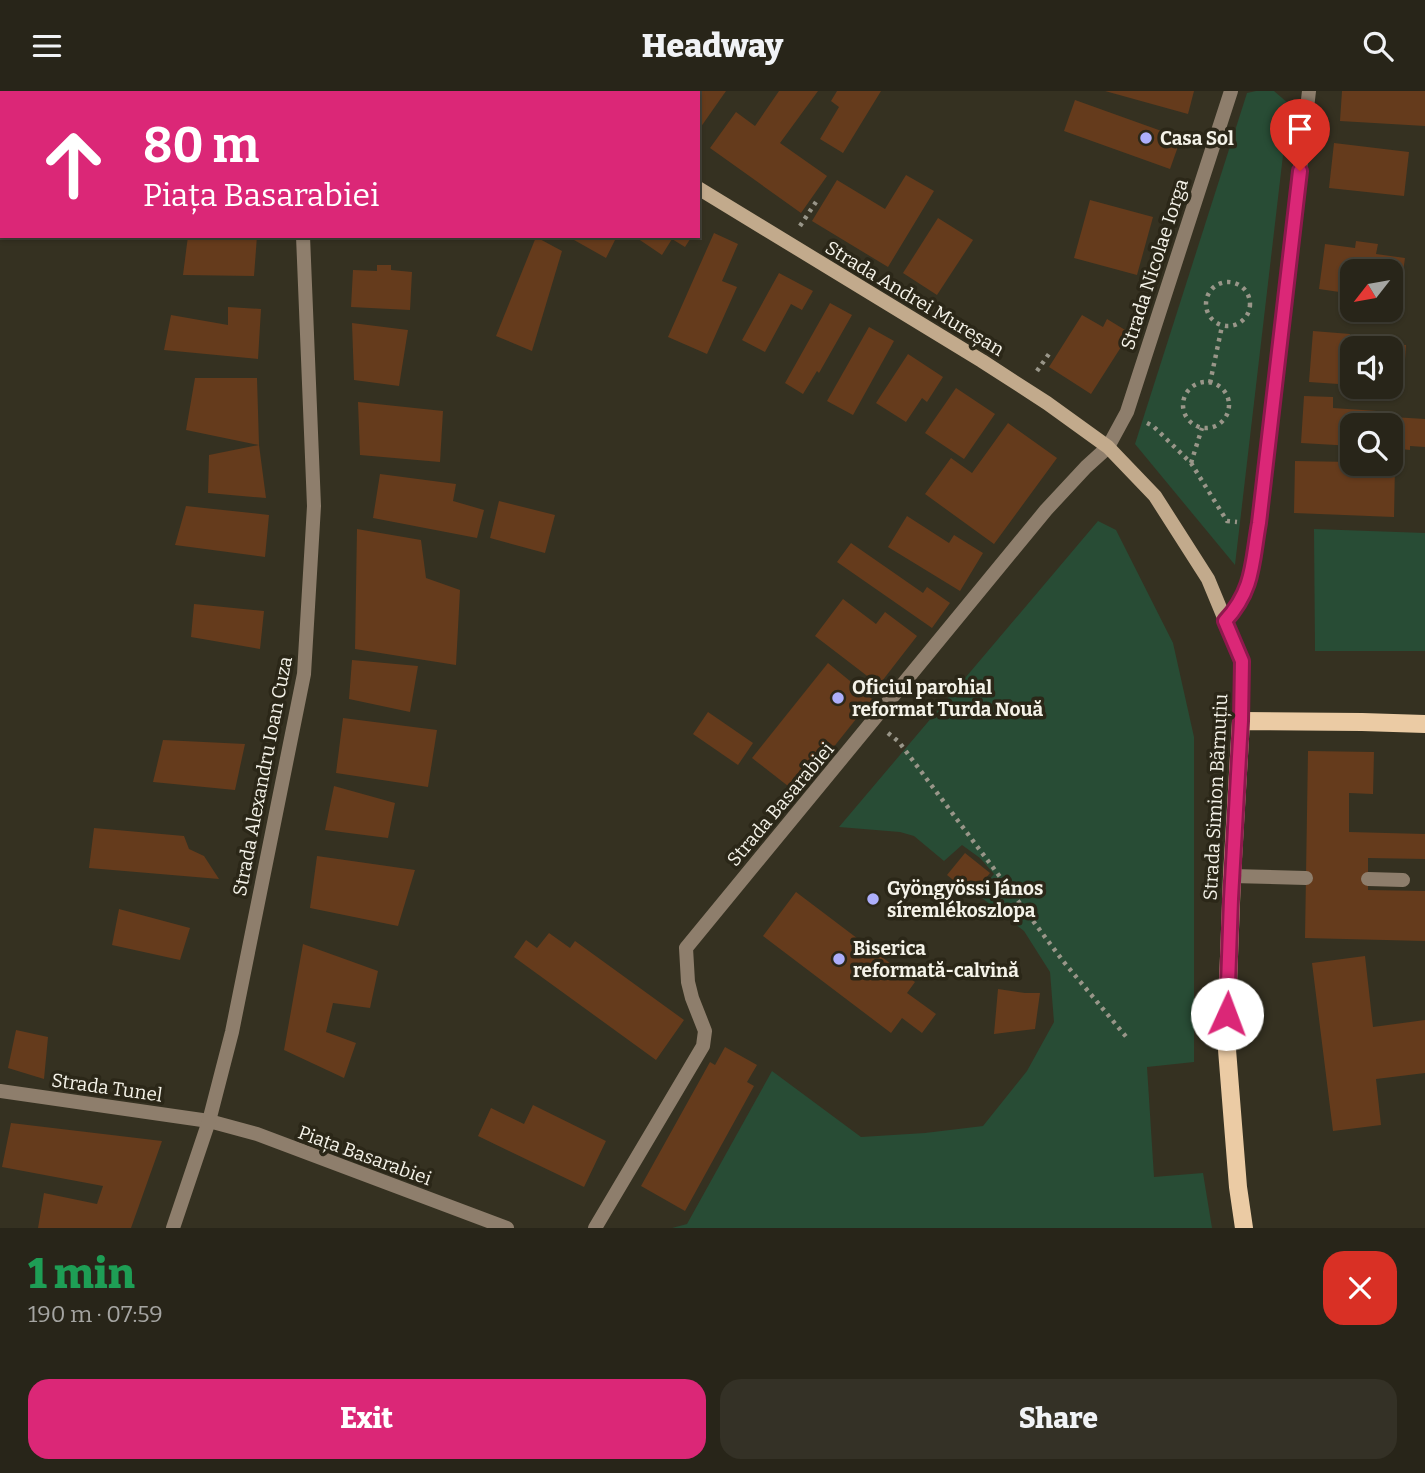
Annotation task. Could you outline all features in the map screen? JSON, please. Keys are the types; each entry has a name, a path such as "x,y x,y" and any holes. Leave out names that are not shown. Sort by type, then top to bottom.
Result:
{"main road":[{"name":"Strada Andrei Mureșan","path":"700,189 982,361 1108,447"},
{"path":"1108,447 1156,496 1208,579 1225,621"},
{"name":"Strada Simion Bărnuțiu","path":"1225,621 1242,661 1226,1037 1238,1187 1244,1228"},
{"path":"1241,721 1425,724"}],"street":[{"name":"Strada Nicolae Iorga","path":"1108,447 1127,412 1231,91"},
{"path":"1225,621 1242,601 1248,589 1259,523 1308,92"},
{"name":"Strada Alexandru Ioan Cuza","path":"173,1228 209,1121 232,1032 304,674 314,506 303,238"},
{"name":"Strada Basarabiei","path":"595,1228 703,1046 705,1031 688,982 686,948 1046,510 1108,447"},
{"path":"1232,876 1306,878"},
{"path":"1368,879 1403,880"},
{"name":"Strada Tunel","path":"0,1091 209,1121"},
{"name":"Piața Basarabiei","path":"209,1121 257,1135 507,1228"}],"path":[{"path":"1220,282 1234,282 1246,289 1251,303 1250,310 1248,317 1237,325 1222,326 1210,318 1205,305 1209,291 1220,282"},
{"path":"1210,383 1222,326"},
{"path":"1198,383 1210,383 1221,388 1228,398 1228,410 1223,421 1214,427 1202,428 1191,423 1184,413 1183,401 1188,390 1198,383"},
{"path":"1127,412 1153,426 1191,463 1227,521 1259,523"},
{"path":"1191,463 1202,428"},
{"path":"874,721 899,742 1063,961 1128,1039"}],"green space":[{"path":"1274,91 1289,104 1235,565 1135,444 1247,93"},
{"path":"1098,521 1116,530 1173,643 1194,737 1194,1062 1147,1067 1154,1177 1203,1173 1212,1228 672,1228 687,1224 772,1071 861,1137 983,1126 1027,1071 1054,1022 1050,972 1024,931 977,894 994,874 980,858 962,845 944,861 914,836 900,832 839,827"},
{"path":"1314,529 1425,533 1425,651 1315,651"}],"building":[{"path":"700,91 726,91 700,128"},
{"path":"779,91 818,91 780,143 827,176 801,213 710,148 736,112 755,126"},
{"path":"837,91 881,91 843,153 820,139 839,107 831,101"},
{"path":"1105,91 1194,91 1188,114"},
{"path":"1342,91 1425,91 1425,126 1340,121"},
{"path":"1075,100 1181,138 1170,169 1064,131"},
{"path":"1334,143 1409,152 1404,196 1329,188"},
{"path":"906,175 934,191 888,267 812,221 837,180 885,209"},
{"path":"1090,200 1153,217 1137,275 1074,258"},
{"path":"938,218 973,240 937,295 903,273"},
{"path":"714,233 738,244 722,281 737,287 707,354 668,337"},
{"path":"188,238 257,238 254,276 183,275"},
{"path":"350,238 421,238 421,240"},
{"path":"536,238 562,251 532,351 496,336"},
{"path":"571,238 616,238 606,258"},
{"path":"637,238 691,238 685,247 672,239 662,255"},
{"path":"1356,241 1378,244 1376,254 1405,258 1404,265 1404,259 1340,259 1340,292 1319,289 1325,244 1355,248"},
{"path":"377,265 391,265 391,270 412,272 410,310 351,307 353,270 377,271"},
{"path":"779,273 813,291 802,310 791,304 765,352 742,340"},
{"path":"830,303 852,315 819,373 817,371 803,394 785,383"},
{"path":"228,307 261,309 258,359 164,350 171,315 228,325"},
{"path":"1082,315 1103,327 1107,319 1130,333 1091,394 1049,367"},
{"path":"352,323 408,330 399,386 354,380"},
{"path":"869,327 894,341 853,415 827,401"},
{"path":"1313,331 1350,334 1340,336 1340,384 1309,382"},
{"path":"1403,345 1406,345 1403,389"},
{"path":"908,354 943,377 927,402 922,398 906,422 876,403"},
{"path":"195,378 257,378 259,445 186,430"},
{"path":"956,388 995,414 964,459 925,433"},
{"path":"1304,396 1333,397 1333,408 1377,411 1340,413 1340,445 1301,443"},
{"path":"358,402 443,411 440,462 360,455"},
{"path":"1403,418 1425,419 1425,447 1410,446 1410,450 1403,449"},
{"path":"1008,423 1057,458 994,544 925,494 951,458 972,473"},
{"path":"259,445 266,498 208,493 209,455"},
{"path":"1295,461 1340,462 1340,476 1395,476 1394,517 1294,513"},
{"path":"380,474 456,484 453,501 484,510 477,538 373,518"},
{"path":"499,501 555,515 545,553 490,538"},
{"path":"186,506 269,515 265,557 175,545"},
{"path":"907,516 949,543 954,535 983,553 960,591 888,547"},
{"path":"357,529 421,540 426,578 460,590 456,665 355,649"},
{"path":"851,543 923,593 927,587 950,603 932,628 837,562"},
{"path":"843,599 876,624 885,612 917,636 879,685 815,636"},
{"path":"194,604 264,611 260,649 191,637"},
{"path":"352,660 418,666 410,712 349,699"},
{"path":"828,663 872,699 797,793 752,758"},
{"path":"708,712 753,743 738,765 693,734"},
{"path":"343,718 437,730 428,787 336,773"},
{"path":"163,740 245,744 235,790 153,782"},
{"path":"1308,751 1374,752 1373,794 1349,793 1349,832 1425,834 1425,859 1368,858 1368,890 1425,891 1425,941 1305,938"},
{"path":"334,786 395,803 388,838 325,830"},
{"path":"94,828 184,836 189,849 204,856 219,879 89,868"},
{"path":"965,853 990,873 972,895 947,875"},
{"path":"317,856 415,870 398,926 310,908"},
{"name":"Biserica reformată-calvină","path":"796,892 915,982 907,993 936,1014 922,1033 902,1018 891,1033 763,936"},
{"path":"119,909 190,928 180,960 112,945"},
{"path":"549,933 570,948 575,941 684,1020 656,1060 514,957 526,940 537,948"},
{"path":"303,944 378,971 370,1008 333,1003 326,1032 356,1043 344,1078 284,1050"},
{"path":"1365,956 1373,1027 1425,1020 1425,1073 1376,1079 1381,1125 1333,1131 1312,963"},
{"path":"998,989 1040,993 1035,1029 994,1034"},
{"path":"16,1030 48,1037 44,1079 8,1068"},
{"path":"725,1047 757,1065 747,1082 754,1086 685,1211 641,1186 710,1062 715,1065"},
{"path":"533,1105 606,1141 584,1187 478,1136 491,1108 524,1124"},
{"path":"11,1123 162,1141 131,1228 38,1228 44,1193 97,1204 103,1186 2,1167"}],"place":[{"name":"Casa Sol","path":"1146,138"},
{"name":"Oficiul parohial reformat Turda Nouă","path":"838,698"},
{"name":"Gyöngyössi János síremlékoszlopa","path":"873,899"},
{"name":"Biserica reformată-calvină","path":"839,959"}],"route":[{"path":"1227,1014 1242,661 1225,621 1242,601 1248,589 1259,523 1300,171"}]}
